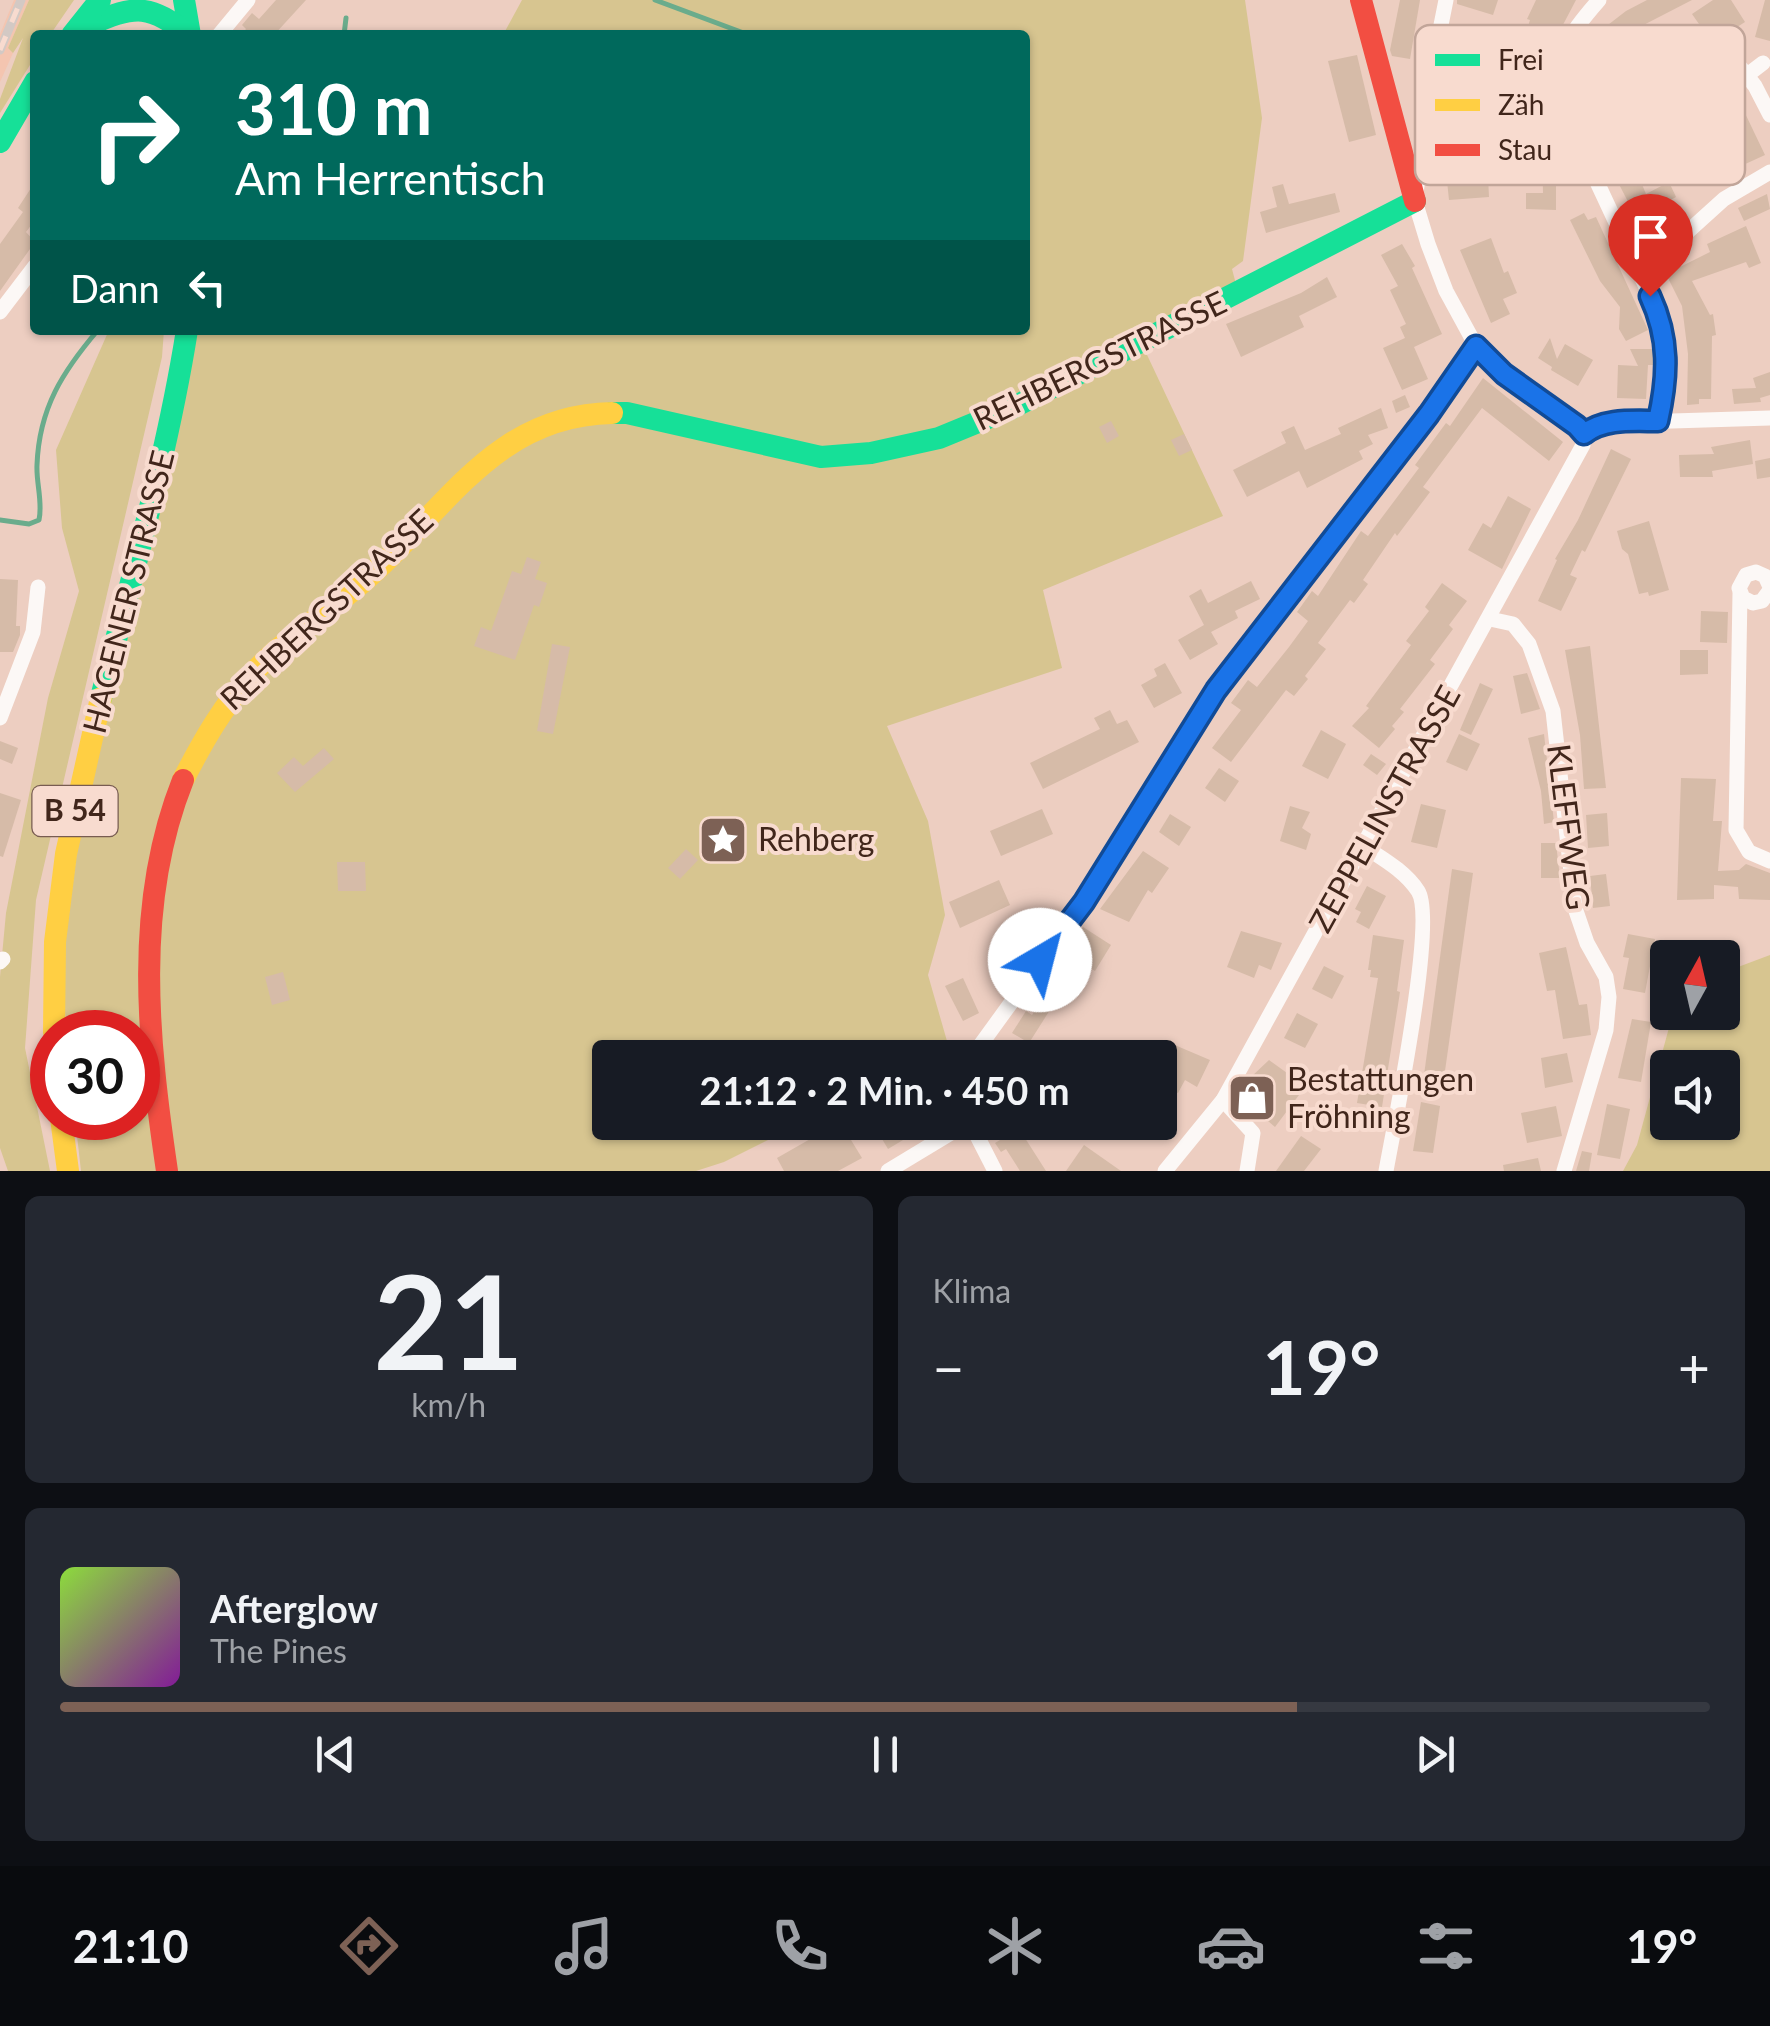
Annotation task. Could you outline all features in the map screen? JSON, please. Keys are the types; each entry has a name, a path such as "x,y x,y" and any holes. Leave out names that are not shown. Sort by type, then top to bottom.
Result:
{"street":[{"path":"81,30 100,0"},
{"path":"81,30 122,0"},
{"path":"184,0 188,30"},
{"path":"222,30 248,0"},
{"path":"1361,0 1415,201 1446,291 1476,346 1504,374 1584,434 1607,424 1770,418"},
{"path":"1441,25 1446,0"},
{"path":"1580,25 1599,0"},
{"path":"82,30 120,10 143,7 169,18 183,30"},
{"path":"1764,63 1746,76 1770,115"},
{"path":"0,142 30,91"},
{"path":"1641,274 1724,198 1770,172"},
{"path":"1415,201 1417,185"},
{"path":"1599,185 1660,317 1667,382 1658,421"},
{"name":"REHBERGSTRASSE","path":"167,1171 151,1061 149,928 156,868 185,771 212,720 254,672 371,577 498,448 543,425 594,410 627,413 820,457 871,454 938,438 1012,408 1415,201"},
{"path":"0,312 30,273"},
{"name":"HAGENER STRASSE","path":"53,1010 63,871 81,780 165,459 185,335"},
{"path":"983,1040 1084,902 1216,690 1429,414 1476,346"},
{"name":"ZEPPELINSTRASSE","path":"1165,1171 1223,1100 1490,619 1583,445 1584,434"},
{"path":"1770,589 1765,576 1750,573 1740,583 1736,830 1749,852 1770,861"},
{"path":"0,718 33,632 38,587"},
{"name":"KLEFFWEG","path":"1490,619 1513,624 1529,644 1553,711 1570,885 1586,943 1606,978 1609,997 1606,1030 1564,1171"},
{"path":"1365,847 1398,869 1420,893 1424,934 1386,1171"},
{"path":"1223,1100 1253,1132 1247,1171"},
{"path":"64,1140 68,1171"},
{"path":"888,1171 939,1140"},
{"path":"979,1140 995,1171"}],"shaded area":[{"path":"14,0 29,0 8,48 13,53 0,82 0,34"},
{"path":"29,0 74,0 53,30 30,30 30,65 0,113 0,99 23,38 13,53 8,48"},
{"path":"522,0 1245,0 1262,118 1243,261 1232,269 1237,288 1140,340 1223,516 1043,590 1062,668 887,726 928,821 945,915 928,975 947,1040 592,1040 592,1140 768,1140 696,1171 81,1171 77,1140 160,1140 160,1010 65,1010 61,974 86,782 197,335 1030,335 1030,30 506,30"},
{"path":"107,335 164,335 162,357 36,900 25,1048 30,1073 30,1140 44,1140 50,1171 8,1171 0,1148 0,977 6,913 48,698 79,591 62,528 56,450"},
{"path":"1770,955 1770,1171 1623,1171 1637,1145 1650,1097 1650,1140 1740,1140 1740,1050 1663,1050 1668,1030 1740,1030 1740,966"}],"building":[{"path":"276,0 306,0 279,30 245,30 242,25 252,13 259,19"},
{"path":"1400,0 1420,0 1410,59 1392,56"},
{"path":"1457,0 1498,0 1493,15 1457,4"},
{"path":"1536,0 1576,0 1563,25 1528,25 1527,19"},
{"path":"1647,0 1692,0 1644,25 1608,25"},
{"path":"1713,0 1731,0 1745,22 1698,25 1692,14"},
{"path":"1765,0 1770,0 1770,41 1755,37"},
{"path":"1357,55 1376,135 1349,142 1328,61"},
{"path":"1745,113 1765,155 1745,164"},
{"path":"1283,184 1289,204 1335,193 1340,212 1266,233 1260,212 1277,207 1272,187"},
{"path":"1447,185 1488,185 1489,197 1449,200"},
{"path":"1543,185 1556,185 1556,210 1526,209 1526,193 1543,193"},
{"path":"1619,185 1642,185 1646,194 1670,185 1676,197 1665,203 1677,226 1648,241"},
{"path":"30,190 30,227 26,232 30,249 0,291 0,244 23,212 18,208"},
{"path":"1767,194 1770,209 1744,221 1738,208"},
{"path":"1584,213 1588,220 1596,217 1648,330 1626,341 1619,329 1620,307 1600,281 1570,220"},
{"path":"1746,226 1761,263 1749,268 1746,262 1692,281 1710,315 1713,314 1716,335 1712,336 1711,399 1687,405 1688,354 1682,306 1666,274 1710,252 1707,244"},
{"path":"1491,238 1504,273 1508,271 1517,293 1503,299 1510,314 1491,323 1460,250"},
{"path":"1402,244 1442,334 1414,347 1428,379 1402,390 1383,348 1405,338 1400,327 1406,324 1390,290 1398,286 1381,255"},
{"path":"1327,277 1337,297 1299,316 1304,327 1241,357 1226,324 1301,293"},
{"path":"1550,338 1557,359 1565,344 1593,360 1578,386 1538,358"},
{"path":"1630,349 1653,349 1646,399 1617,398 1618,365 1638,366"},
{"path":"1770,372 1770,395 1760,398 1761,402 1734,404 1732,389 1756,388 1753,378"},
{"path":"1483,378 1563,442 1549,461 1482,408 1423,487 1430,492 1397,536 1395,533 1363,580 1368,584 1354,603 1350,600 1318,643 1326,649 1305,676 1308,679 1294,696 1286,690 1231,762 1212,748 1241,710 1231,703 1248,680 1257,687 1289,647 1308,621 1297,612 1312,591 1318,596 1361,531 1368,536 1419,468 1415,465 1446,423 1450,426"},
{"path":"1405,395 1410,407 1396,413 1392,401"},
{"path":"1381,408 1388,428 1368,435 1373,444 1359,451 1363,459 1307,488 1299,471 1247,497 1233,470 1286,443 1281,432 1294,426 1305,450 1341,434 1338,428"},
{"path":"1111,421 1119,436 1107,443 1099,427"},
{"path":"1184,434 1192,450 1179,456 1171,440"},
{"path":"1750,440 1753,464 1712,471 1713,477 1680,477 1679,455 1714,454 1711,447"},
{"path":"1611,449 1631,459 1570,575 1577,578 1561,611 1538,601"},
{"path":"1770,458 1770,477 1757,479 1755,461"},
{"path":"1508,496 1531,509 1502,569 1468,550 1483,523 1491,528"},
{"path":"1649,521 1669,590 1649,596 1648,592 1639,594 1617,531"},
{"path":"527,557 541,562 535,579 547,583 539,607 534,605 515,660 474,646 481,627 491,631 512,571 521,574"},
{"path":"0,579 18,580 16,626 20,626 20,635 13,652 0,652"},
{"path":"1251,581 1260,599 1235,611 1238,618 1211,632 1218,644 1190,660 1178,640 1204,625 1189,596 1201,589 1208,603"},
{"path":"1442,583 1467,601 1449,625 1453,629 1430,660 1435,664 1400,709 1404,712 1392,726 1395,729 1379,748 1352,726 1369,708 1366,706 1411,645 1406,641 1429,611 1425,607"},
{"path":"1701,611 1728,612 1727,643 1700,642"},
{"path":"552,644 570,647 553,734 537,731"},
{"path":"1590,646 1606,788 1584,789 1580,735 1565,650"},
{"path":"1680,650 1708,650 1708,674 1680,675"},
{"path":"1165,663 1182,693 1154,708 1141,685 1157,676 1154,669"},
{"path":"1527,673 1540,709 1521,714 1513,676"},
{"path":"1480,683 1493,689 1471,735 1460,730"},
{"path":"1110,710 1117,724 1127,720 1139,742 1043,789 1030,763 1100,729 1094,718"},
{"path":"1321,730 1346,744 1328,779 1302,766"},
{"path":"1459,734 1480,744 1467,771 1446,762"},
{"path":"1544,734 1554,822 1544,824 1541,791 1528,738"},
{"path":"0,741 18,748 12,764 0,759"},
{"path":"324,748 334,759 295,792 277,773 294,757 303,766"},
{"path":"1371,754 1386,764 1377,775 1363,765"},
{"path":"1219,768 1239,781 1225,802 1205,788"},
{"path":"1681,778 1716,779 1713,821 1722,821 1718,871 1739,870 1746,864 1770,873 1770,900 1739,899 1738,887 1714,885 1714,899 1677,900"},
{"path":"0,793 21,800 3,857 0,856"},
{"path":"1421,804 1446,810 1437,848 1411,842"},
{"path":"1290,806 1310,812 1302,828 1311,834 1306,850 1280,841"},
{"path":"1042,809 1053,834 1001,856 990,831"},
{"path":"1607,813 1609,846 1588,848 1586,815"},
{"path":"1170,814 1191,827 1179,846 1159,832"},
{"path":"1541,843 1556,843 1560,878 1541,878"},
{"path":"686,849 698,860 680,879 668,868"},
{"path":"1143,851 1169,868 1152,893 1148,890 1129,922 1100,909"},
{"path":"337,862 365,862 366,891 338,891"},
{"path":"1452,869 1473,873 1444,1078 1424,1075"},
{"path":"1606,874 1610,906 1593,908 1590,876"},
{"path":"999,880 1010,905 960,928 949,902"},
{"path":"1367,886 1386,896 1369,929 1356,922 1361,912 1355,909"},
{"path":"1083,927 1111,945 1095,971 1067,953"},
{"path":"1241,931 1282,943 1271,970 1259,965 1254,978 1227,967"},
{"path":"1628,934 1655,939 1650,940 1645,993 1623,989 1629,958 1623,957"},
{"path":"1373,935 1404,940 1382,1107 1357,1103 1378,978 1370,977 1368,970"},
{"path":"1566,947 1579,1005 1587,1004 1591,1035 1563,1039 1555,990 1547,991 1539,953"},
{"path":"1324,966 1344,976 1332,999 1312,989"},
{"path":"283,972 290,1000 272,1005 265,977"},
{"path":"1057,976 1075,988 1063,1007 1055,1002 1031,1040 1012,1033 1026,1011 1032,1015"},
{"path":"963,978 979,1013 963,1021 945,986"},
{"path":"1297,1013 1318,1024 1305,1048 1284,1038"},
{"path":"1632,1019 1650,1022 1641,1082 1618,1078"},
{"path":"1177,1046 1210,1060 1197,1087 1185,1080 1178,1093"},
{"path":"1567,1053 1573,1082 1545,1088 1541,1058"},
{"path":"1269,1060 1294,1078 1288,1086 1299,1095 1275,1127 1243,1099 1251,1077"},
{"path":"1421,1102 1440,1106 1433,1153 1413,1151"},
{"path":"1607,1104 1630,1109 1620,1159 1597,1155"},
{"path":"1556,1106 1562,1136 1527,1143 1521,1113"},
{"path":"1301,1136 1321,1149 1304,1171 1276,1171"},
{"path":"808,1140 851,1140 862,1158 838,1171 784,1171 777,1158"},
{"path":"883,1140 903,1140 888,1149"},
{"path":"1026,1140 1046,1171 1020,1171 1006,1149 1001,1152 995,1143"},
{"path":"1084,1145 1121,1171 1066,1171"},
{"path":"1582,1151 1592,1153 1589,1171 1576,1171"},
{"path":"1538,1158 1541,1171 1504,1171 1503,1165"}],"waterway":[{"path":"655,0 736,30"},
{"path":"345,30 346,18"},
{"path":"0,520 29,524 39,520 37,465 42,426 64,376 94,335"}],"railway":[{"path":"0,50 21,0"}],"traffic: fast":[{"path":"76,30 100,0"},
{"path":"184,0 189,30"},
{"path":"92,24 120,13 142,11 164,18 182,30"},
{"path":"0,142 30,91"},
{"path":"612,413 627,413 821,457 871,453 939,438 1012,408 1415,201"},
{"path":"101,698 159,469 186,335"}],"traffic: slow":[{"path":"183,780 215,723 254,672 372,574 477,469 537,429 572,418 612,413"},
{"path":"54,1010 55,942 66,854 101,698"},
{"path":"64,1140 68,1171"}],"traffic: jam":[{"path":"1361,0 1415,201"},
{"path":"167,1171 154,1073 151,925 167,827 183,780"}],"place":[{"name":"Rehberg","path":"723,840"},
{"name":"Bestattungen Fröhning","path":"1252,1098"}],"route":[{"path":"1040,960 1084,902 1216,690 1429,414 1476,346 1490,363 1584,434 1595,426 1658,421 1667,382 1666,346 1660,317 1650,296"}]}
